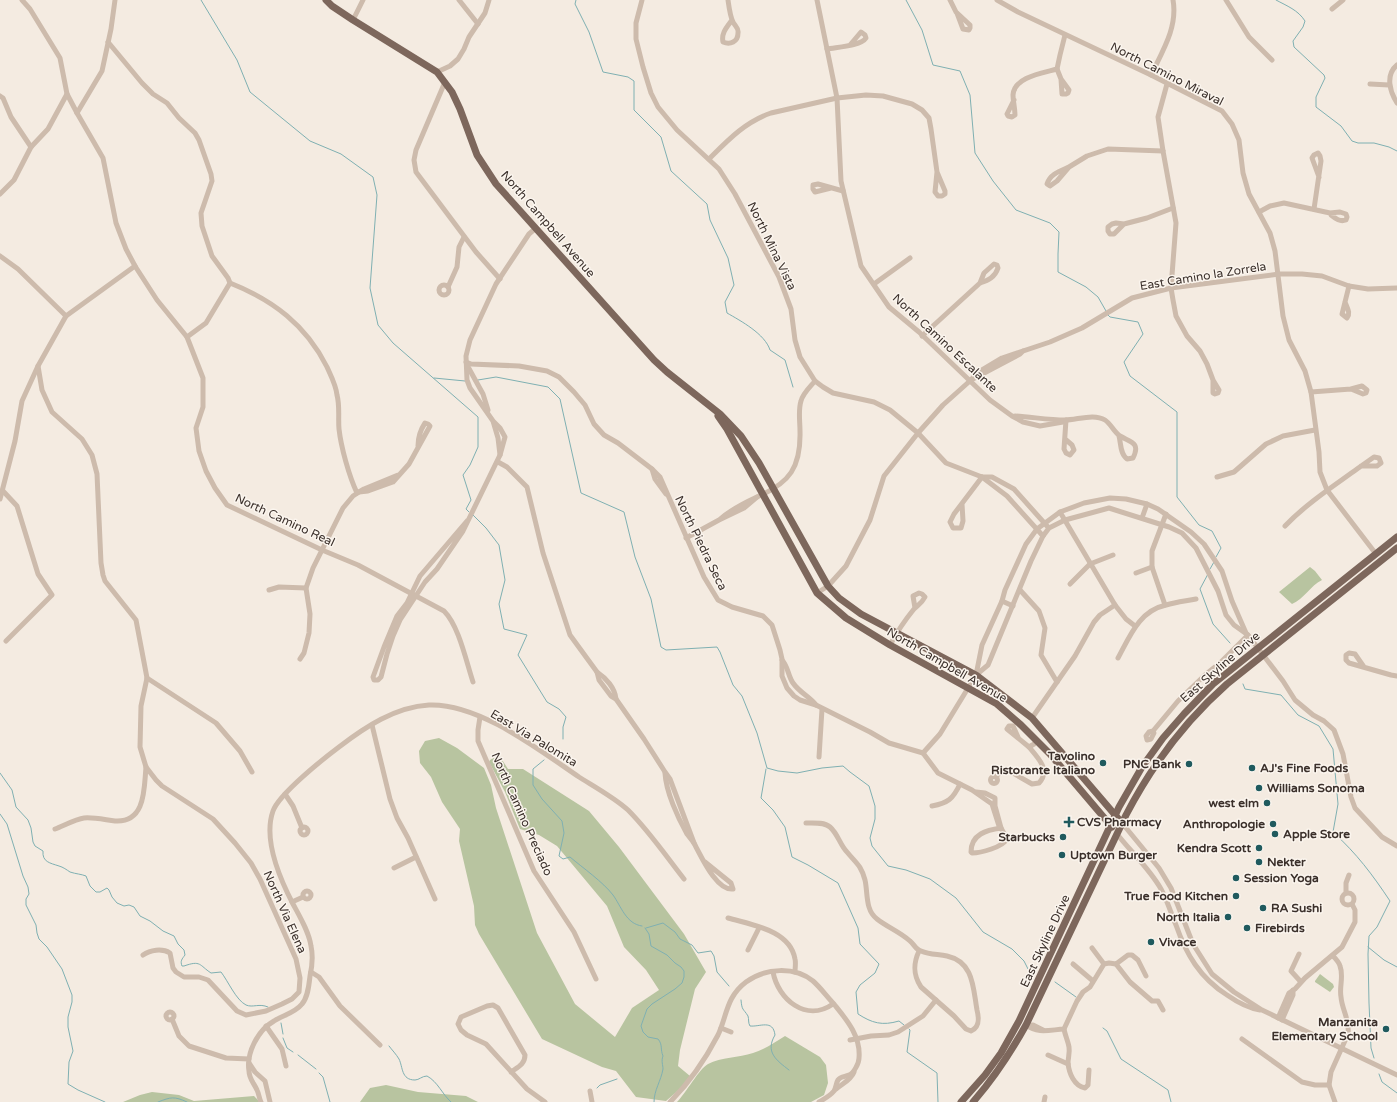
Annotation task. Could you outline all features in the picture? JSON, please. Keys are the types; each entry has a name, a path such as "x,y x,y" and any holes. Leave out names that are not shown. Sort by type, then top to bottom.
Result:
{"main road":[{"name":"North Campbell Avenue","path":"326,0 332,6 353,20 437,72 452,92 477,155 496,184 654,360 726,419 745,441 759,463 828,586 840,598 862,614 976,675 1032,718 1122,823"},
{"name":"North Campbell Avenue","path":"716,411 727,429 760,496 817,592 846,618 890,645 997,704 1036,741 1117,834"},
{"name":"East Skyline Drive","path":"961,1102 1001,1054 1019,1021 1110,825 1142,767 1163,738 1200,697 1238,664 1397,537"},
{"name":"East Skyline Drive","path":"973,1102 1012,1051 1026,1025 1139,790 1157,762 1176,737 1192,718 1215,695 1397,548"},
{"path":"1317,612 1326,602 1352,581 1353,578 1351,574"},
{"path":"1192,718 1192,713 1195,707 1238,664"},
{"path":"1047,981 1049,968 1070,922 1068,916"}],"street":[{"name":"North Camino Real","path":"22,0 30,9 60,58 67,94 103,158 116,223 126,249 157,300 187,337 203,378 203,407 196,428 199,451 206,471 215,488 227,505 322,550 358,565 440,609 450,618 473,682"},
{"path":"77,114 102,71 115,0"},
{"path":"353,20 363,0"},
{"path":"459,0 478,24"},
{"path":"437,72 450,66 458,59 485,13 488,0"},
{"name":"North Mina Vista","path":"642,0 636,23 636,39 651,93 658,107 677,130 709,159 727,179 779,277 791,309 795,340 800,357 815,380 822,387 833,393 881,405 918,433 946,463 982,477 1007,496 1043,536"},
{"path":"728,0 732,20"},
{"name":"North Camino Escalante","path":"817,0 837,98 842,191 861,266 889,307 971,380 990,400 1012,416 1066,420 1089,417 1105,420 1119,436 1132,441 1136,452 1133,458 1127,459 1124,456 1119,436"},
{"path":"950,0 957,13"},
{"name":"North Camino Miraval","path":"997,0 1012,9 1151,75 1222,111 1232,124 1239,140 1245,179 1249,194 1270,233 1275,251 1283,316 1289,340 1305,371 1311,392 1319,452 1320,472 1327,490 1376,554"},
{"path":"1151,75 1174,23 1175,9 1173,0"},
{"path":"1226,0 1250,37 1272,60"},
{"path":"1332,9 1343,0"},
{"path":"1061,79 1057,69 1066,35"},
{"path":"108,42 142,83 153,94 167,102 179,118 197,137 211,174 212,181 201,213 202,226 212,256 230,283 252,292 288,315 319,351 330,373 337,395 341,439 358,493"},
{"path":"827,49 850,45"},
{"path":"1397,66 1393,69 1389,84 1397,103"},
{"path":"1014,100 1013,94 1019,84 1029,76 1057,69"},
{"path":"445,82 416,150 414,160 416,172 464,237 500,279"},
{"path":"1167,84 1158,117 1162,151 1176,223 1171,288 1176,316 1207,364 1212,380"},
{"path":"1370,84 1389,84"},
{"path":"0,194 14,180 31,147 48,129 67,94"},
{"path":"709,159 739,130 756,118 771,113 837,98 859,95 879,95 908,102 922,110 927,116 930,122 937,172"},
{"path":"0,96 3,98 11,117 31,147"},
{"path":"1068,167 1087,156 1108,149 1162,151"},
{"path":"1314,209 1319,177"},
{"path":"831,188 842,191"},
{"path":"1258,212 1270,206 1284,203 1330,213"},
{"path":"1124,224 1147,218 1173,208"},
{"path":"467,521 420,576 414,594 393,636 381,677 378,680 374,680 373,677 377,665 397,616 414,594 438,569 463,531 498,462 500,455 494,421 470,388 467,380 466,356 470,340 487,302 528,234 536,228"},
{"path":"448,287 457,267 459,247 464,237"},
{"path":"0,256 22,273 66,316"},
{"path":"874,284 910,258"},
{"path":"0,499 17,432 22,401 38,366 66,316 135,266"},
{"name":"East Camino la Zorrela","path":"817,592 828,586 846,566 870,520 884,476 918,433 943,405 977,373 1002,358 1050,342 1082,328 1132,298 1171,288 1279,274 1302,274 1322,276 1349,286 1368,289 1397,288"},
{"path":"187,337 206,323 230,283"},
{"path":"922,336 980,283"},
{"path":"1345,302 1349,286"},
{"path":"466,362 483,394 488,407 488,412"},
{"name":"North Piedra Seca","path":"466,362 471,364 519,366 547,371 559,378 574,392 594,424 604,435 618,443 660,477 666,494 704,577 718,600 763,616 772,625 782,659 782,676 787,688 800,700 816,705 889,742 923,753"},
{"path":"38,366 42,390 52,412 82,439 92,455 97,474 101,563 103,576 136,620 147,678 141,706 140,728 140,747 146,767 142,798 138,811 133,818 124,821 84,818 55,829"},
{"path":"686,538 744,508 788,478 795,467 801,442 801,401 804,394 815,380"},
{"path":"1311,392 1351,389"},
{"path":"1065,439 1066,420"},
{"path":"1217,476 1234,472 1266,444 1283,436 1316,430"},
{"path":"300,659 305,650 310,624 306,588 313,568 343,508 349,499 358,493 398,475 410,464 418,446"},
{"path":"498,462 507,467 509,471 527,487 543,553 570,635 597,672 599,680 611,696 616,699 665,772 665,781 675,808 688,835 708,869 721,885 729,889 733,889 731,883 705,862"},
{"path":"1285,526 1299,511 1361,466"},
{"path":"962,504 982,477"},
{"name":"North Mina Vista","path":"982,477 992,477 1014,489 1049,528"},
{"path":"3,491 17,506 38,574 52,594 6,641"},
{"path":"1109,508 1110,498"},
{"path":"976,675 982,645 1026,544 1036,529 1060,512 1084,503 1110,498 1126,499 1147,504 1166,514 1191,532 1204,544 1222,571 1247,634 1283,681 1295,700 1334,730 1343,754 1351,797 1355,808 1382,837 1397,846"},
{"path":"1142,518 1147,504"},
{"path":"1001,828 986,830 980,834 971,845 972,853 978,853 1001,846 1007,839 1001,828 999,826 994,805 976,792 938,773 923,753 940,734 976,675 988,665 1031,561 1043,536 1049,528 1065,520 1109,508 1162,524 1182,534 1192,543 1198,553 1218,591 1226,615 1234,625 1247,634"},
{"path":"1060,512 1115,604 1126,619 1135,626"},
{"path":"1164,605 1152,567 1152,551 1166,514"},
{"path":"1070,584 1090,564 1113,555"},
{"path":"1136,573 1152,567"},
{"path":"269,590 279,587 306,588"},
{"path":"1218,591 1228,588"},
{"path":"1020,590 1039,611 1045,628 1041,655 1057,682"},
{"path":"1118,658 1135,626 1142,617 1154,609 1164,605 1196,599"},
{"path":"1002,601 1013,606"},
{"path":"1032,718 1076,656 1094,622 1100,615 1115,604"},
{"path":"890,645 897,632 915,608"},
{"path":"1153,731 1178,701 1220,663 1247,634"},
{"path":"1364,667 1397,676"},
{"path":"147,678 216,723 240,750 252,772"},
{"name":"East Via Palomita","path":"249,1061 257,1037 266,1026 302,1005 306,997 311,972 311,946 303,922 292,902 279,871 271,842 270,827 273,812 278,801 328,755 348,740 389,714 409,708 430,705 451,707 467,711 504,728 543,752 626,808 640,823 684,879"},
{"path":"820,757 822,709"},
{"name":"North Camino Preciado","path":"480,717 478,741 516,831 534,871 574,932 596,979"},
{"path":"372,725 390,799 397,818 408,838 435,899"},
{"path":"996,777 1001,771 1006,769 1032,784 1039,783 1044,774 1043,767 1029,747 1018,737"},
{"path":"1029,747 1036,741"},
{"name":"North Via Elena","path":"143,955 155,951 167,951 170,953 173,968 176,972 184,977 199,977 208,980 237,1011 246,1015 266,1011 292,999 299,992 300,978 296,959 260,879 251,863 213,819 162,786 146,767"},
{"path":"932,806 948,801 955,794 960,784"},
{"path":"285,794 293,806 302,828"},
{"path":"806,823 820,823 830,827 847,853 857,862 865,881 866,898 871,913 875,919 910,941 919,951 933,955 956,958 965,965 971,977 978,1012 978,1026 974,1031 966,1029 921,987 915,976 914,967 919,951"},
{"name":"North Campbell Avenue","path":"1122,823 1159,868 1171,888 1193,944 1212,974 1234,992 1262,1010 1397,1075"},
{"name":"North Campbell Avenue","path":"1117,834 1145,866 1161,889 1168,903 1187,953 1204,977 1237,1002 1250,1008 1262,1010"},
{"path":"394,868 416,857"},
{"path":"1349,875 1346,882 1346,893 1342,897 1343,903 1348,906 1352,904"},
{"path":"1280,1019 1293,995 1293,990 1342,947 1355,922 1355,910 1352,904 1354,901 1354,896 1346,893"},
{"path":"292,902 303,897"},
{"path":"728,918 775,933 786,942 793,954 795,959 795,972"},
{"path":"748,950 759,928"},
{"path":"1092,948 1104,964"},
{"path":"1299,954 1291,971 1301,982"},
{"path":"1116,964 1128,955 1132,955 1138,960 1146,976"},
{"path":"1333,956 1340,964 1342,970 1340,997 1347,1016 1349,1028 1348,1034 1331,1072 1329,1085 1335,1102"},
{"path":"1073,964 1093,981"},
{"path":"1089,1070 1088,1085 1085,1088 1075,1083 1068,1064 1069,1047 1064,1029 1077,1001 1083,992 1090,988 1096,975 1104,964 1116,964 1130,982 1152,1001 1158,1000 1163,1010"},
{"path":"670,1102 678,1095 699,1069 721,1028 728,1004 741,986 762,973 780,970 795,972 814,982 851,1025 856,1038 860,1058 851,1078 819,1102"},
{"path":"311,972 319,977 340,1006 380,1045"},
{"path":"773,972 777,987 784,997 792,1004 805,1009 816,1010 827,1008 833,1004"},
{"path":"850,1040 871,1036 888,1035 898,1032 924,1016 936,1000"},
{"path":"511,1072 526,1059 524,1052 495,1005 487,1006 458,1020 461,1030 467,1035 486,1044 526,1090 544,1102"},
{"path":"172,1020 179,1036 189,1046 226,1058 249,1061"},
{"path":"1019,1021 1026,1025 1033,1025 1043,1030 1064,1029"},
{"path":"266,1026 282,1050 286,1066"},
{"path":"721,1028 731,1032"},
{"path":"1242,1039 1302,1082 1315,1085 1329,1085"},
{"path":"1048,1056 1068,1064"},
{"path":"249,1061 248,1068 250,1077 261,1102"},
{"path":"249,1061 255,1072 264,1082 270,1102"},
{"path":"833,1092 837,1081 850,1075 855,1069"},
{"path":"590,1091 592,1102"}],"green space":[{"path":"1310,567 1322,580 1292,604 1279,592"},
{"path":"439,738 457,748 484,768 491,785 496,808 537,933 575,1004 615,1037 632,1008 659,990 646,970 624,947 607,906 557,846 539,835 520,829 505,792 489,762 490,760 499,755 508,769 523,769 589,811 619,847 684,934 706,972 695,989 680,1050 678,1066 690,1076 681,1088 666,1101 636,1097 616,1071 602,1067 542,1039 475,925 474,906 459,841 460,829 442,802 431,777 420,763 419,751 425,741"},
{"path":"1320,974 1333,984 1334,987 1330,992 1315,982"},
{"path":"785,1036 820,1057 826,1065 828,1083 824,1095 811,1102 677,1102 704,1067 708,1064 719,1060 757,1052"},
{"path":"386,1085 418,1092 466,1096 478,1102 360,1102 370,1088"},
{"path":"152,1092 179,1095 194,1101 254,1096 260,1102 123,1102"}],"waterway":[{"path":"201,0 237,60 250,92 310,141 341,154 373,177 377,195 370,288 378,325 393,343 478,417 478,447 470,465 463,475 471,500 466,509 469,512"},
{"path":"576,0 575,4 589,32 603,72 628,77 634,81 634,110 661,137 671,171 707,204 710,220 728,258 734,285 725,302 727,313 758,333 770,350 785,360 793,387"},
{"path":"906,0 922,30 933,65 960,71 970,95 975,153 993,181 1016,210 1050,223 1059,232 1058,272 1086,287 1098,297 1106,311"},
{"path":"1276,0 1296,11 1305,21 1303,27 1293,41 1294,47 1324,75 1325,78 1316,97 1316,107 1341,126 1352,141 1358,143 1374,143 1397,151"},
{"path":"1108,315 1110,317 1138,322 1143,334 1124,362 1130,376 1177,412 1177,497 1199,525 1212,531 1221,548 1216,557"},
{"path":"478,380 496,377 548,387 560,399 581,493 624,512 635,557 651,599 661,647 666,650 717,647 733,685 742,696 757,733 767,768 797,773 843,766 869,786 875,806 875,819 870,838 872,846 888,866 906,870 930,879 956,898 983,932 1012,949 1032,972"},
{"path":"434,378 465,381"},
{"path":"473,515 486,528 499,545 505,580 499,604 504,629 527,635 518,655 547,702 559,709 566,717 563,727 563,739"},
{"path":"1210,569 1214,562"},
{"path":"1208,574 1200,589 1213,624 1230,643"},
{"path":"1243,684 1245,689 1281,695 1298,715 1319,726 1333,749 1338,804 1333,832 1350,848 1390,901 1377,927 1369,936 1369,1003 1371,1048 1374,1058"},
{"path":"544,760 533,769 533,785 542,799 562,821 564,833 559,856 563,859 570,857 593,875 613,895 624,914 636,925 642,926"},
{"path":"766,769 761,798 773,810 785,827 792,857 838,883 858,928 860,944 879,964 875,973 860,985 856,992 858,1014 877,1023 893,1023 899,1021 904,1025"},
{"path":"0,773 12,790 16,807 28,820 33,842 35,846 43,851 45,860 70,872 86,876 90,886 96,892 100,892 107,888 117,903 124,906 129,905 134,907 140,916 150,921 163,931 174,936 178,944 184,950 185,955 181,961 182,966 197,963 211,973 221,972 242,1003 249,1006 262,1005 268,1007"},
{"path":"0,814 7,824 23,876 28,887 29,894 26,899 26,905 36,925 39,939 47,947 62,969 72,995 72,1002 68,1017 68,1027 73,1051 69,1062 68,1084 105,1102"},
{"path":"646,928 663,923 675,932 680,939 692,945 698,953 711,951 714,956 717,972 729,986"},
{"path":"645,928 649,934 651,946 667,955 684,971 682,983 647,1009 641,1026 643,1032 648,1037 658,1039 663,1056 663,1069 655,1093 654,1102"},
{"path":"1368,947 1384,960 1397,967"},
{"path":"1055,982 1076,997"},
{"path":"741,1000 742,1008 748,1016 750,1026 769,1025 772,1027 775,1035 771,1046 773,1055 789,1070"},
{"path":"281,1023 283,1034"},
{"path":"1103,1028 1107,1031 1121,1059 1168,1090 1171,1102"},
{"path":"909,1029 907,1052 937,1073 938,1102"},
{"path":"283,1038 287,1048 293,1052"},
{"path":"389,1046 399,1059 403,1072 407,1078 415,1080 427,1076 434,1081 451,1102"},
{"path":"298,1055 316,1069"},
{"path":"319,1073 323,1077 330,1102"},
{"path":"1379,1074 1382,1082 1397,1093"},
{"path":"597,1088 600,1085 617,1079"},
{"path":"158,1102 172,1098 187,1102"}],"place":[{"name":"Tavolino Ristorante Italiano","path":"1103,763"},
{"name":"PNC Bank","path":"1189,764"},
{"name":"AJ's Fine Foods","path":"1252,768"},
{"name":"Williams Sonoma","path":"1259,788"},
{"name":"west elm","path":"1267,803"},
{"name":"CVS Pharmacy","path":"1069,822"},
{"name":"Anthropologie","path":"1273,824"},
{"name":"Apple Store","path":"1275,834"},
{"name":"Starbucks","path":"1063,837"},
{"name":"Kendra Scott","path":"1259,848"},
{"name":"Uptown Burger","path":"1062,855"},
{"name":"Nekter","path":"1259,862"},
{"name":"Session Yoga","path":"1236,878"},
{"name":"True Food Kitchen","path":"1236,896"},
{"name":"RA Sushi","path":"1263,908"},
{"name":"North Italia","path":"1228,917"},
{"name":"Firebirds","path":"1247,928"},
{"name":"Vivace","path":"1151,942"},
{"name":"Manzanita Elementary School","path":"1386,1029"}]}
